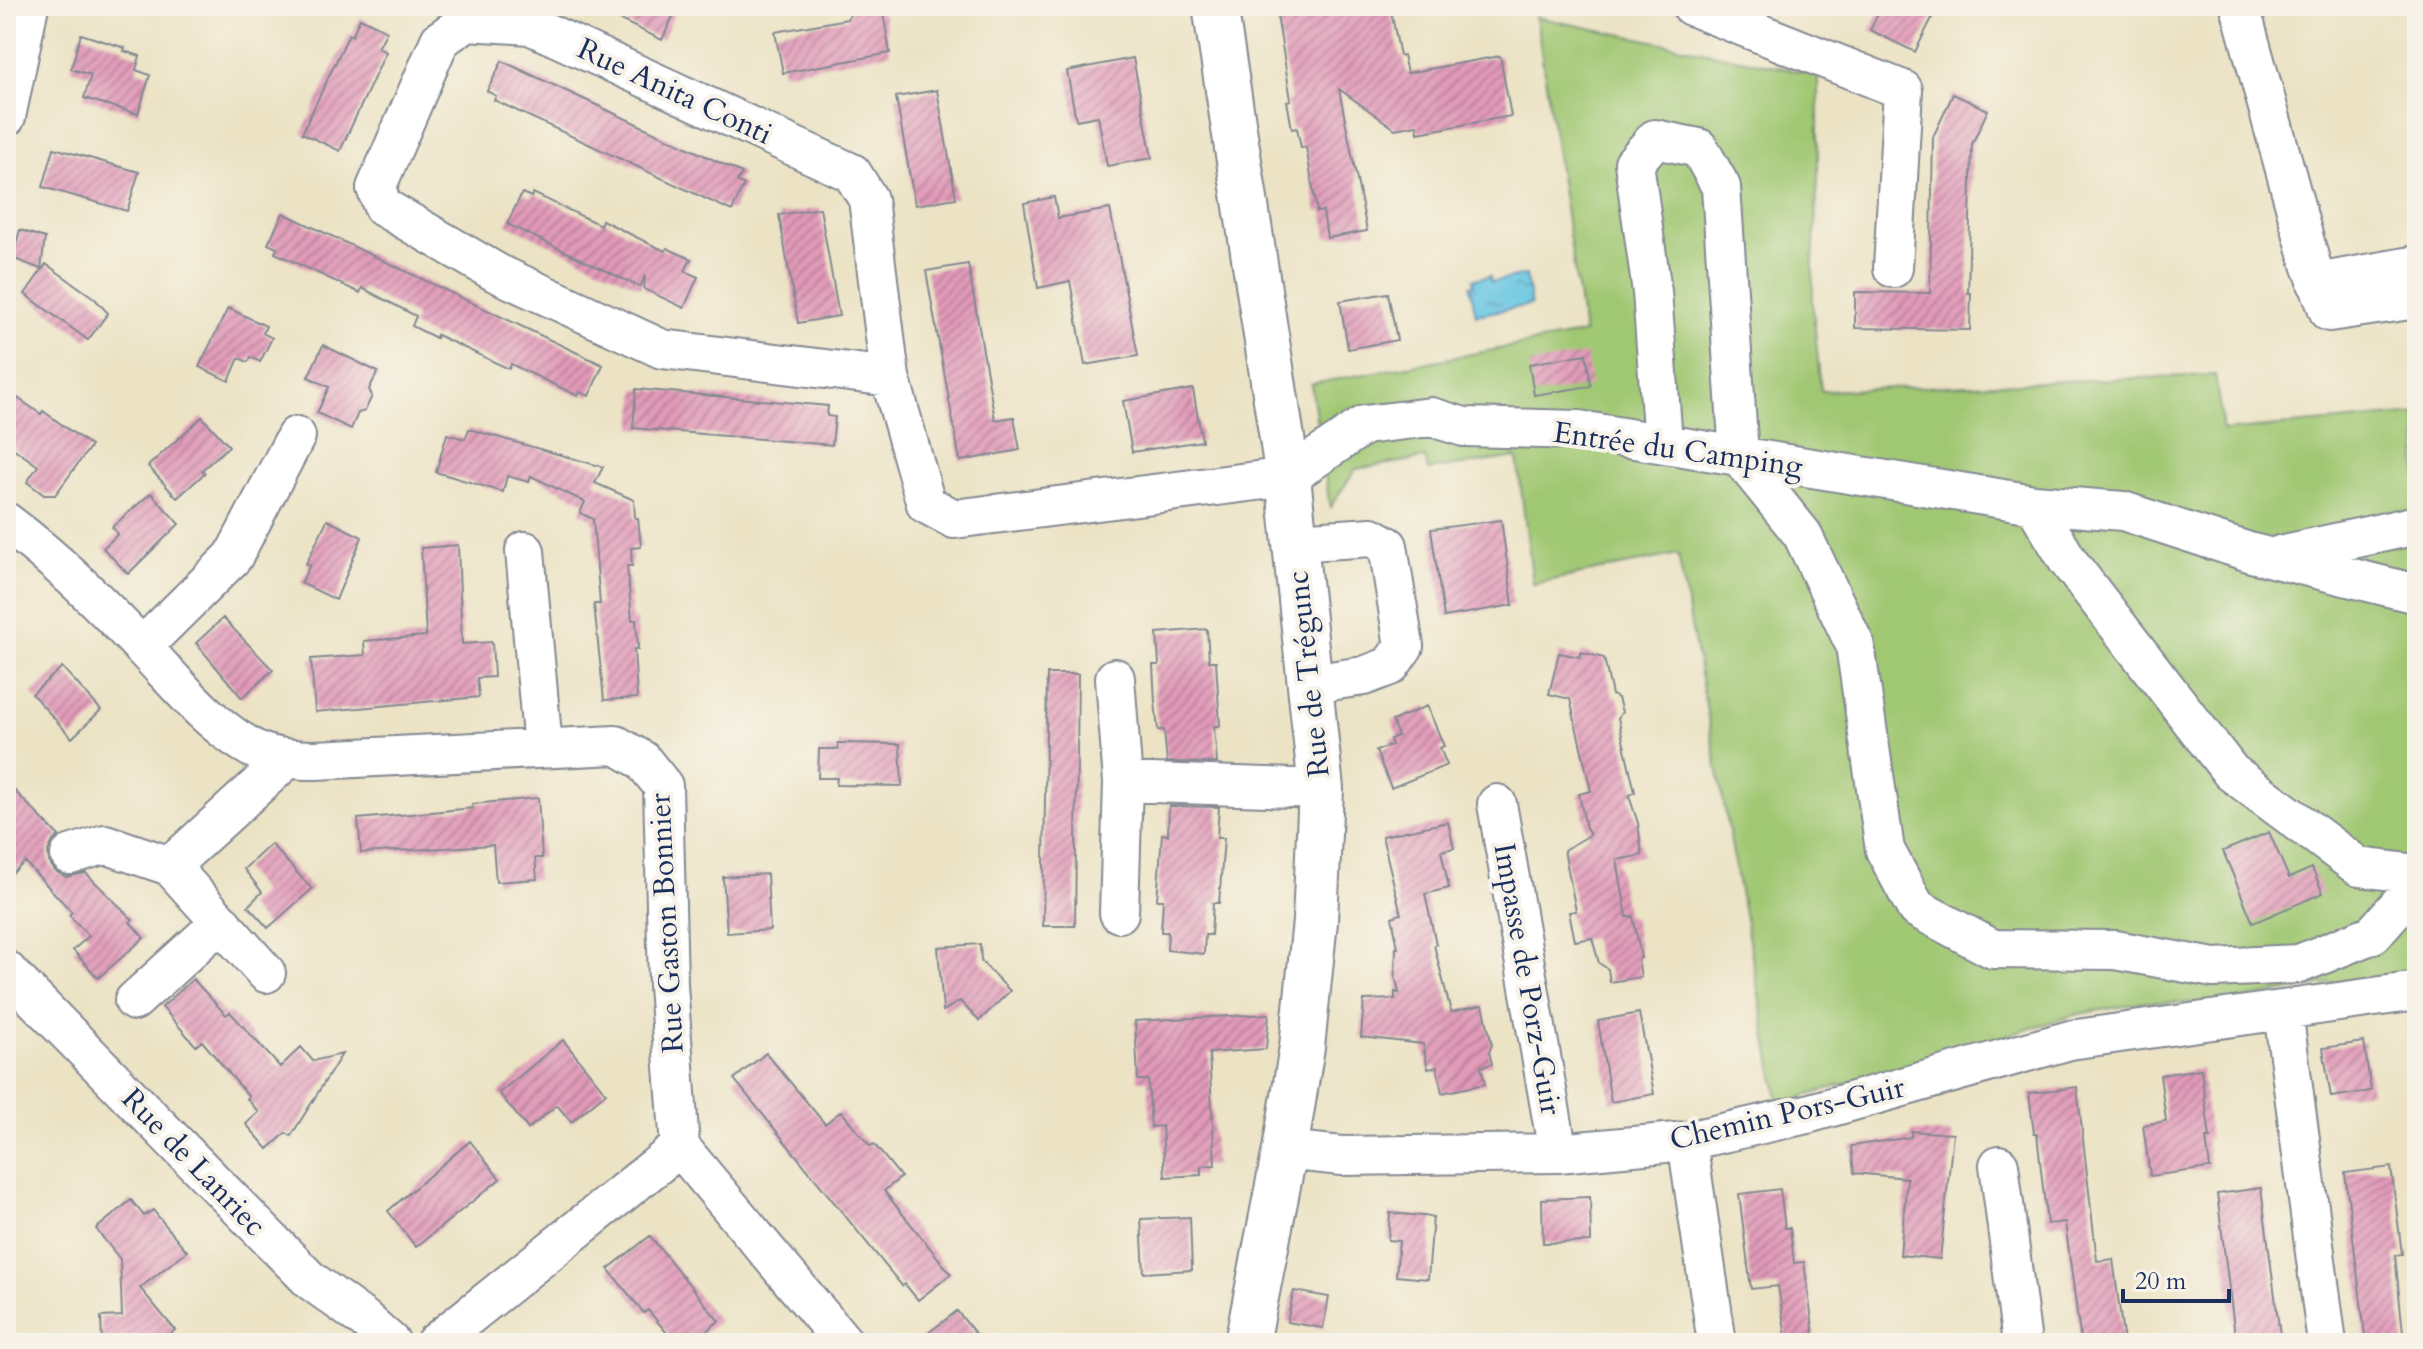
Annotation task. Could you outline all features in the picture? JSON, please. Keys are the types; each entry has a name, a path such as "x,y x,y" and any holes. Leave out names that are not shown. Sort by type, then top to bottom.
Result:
{"main road":[{"name":"Rue de Trégunc","path":"1215,6 1288,477 1321,789 1314,936 1302,1047 1247,1343"}],"street":[{"path":"8,104 29,6"},
{"path":"1691,6 1903,90 1893,268"},
{"path":"2240,6 2323,298"},
{"name":"Rue Anita Conti","path":"890,377 662,349 497,273 383,207 376,188 440,40 467,21 530,25 852,173 868,199 890,377 926,504 954,519 1288,477"},
{"path":"1663,443 1652,292 1634,163 1655,139 1699,148 1721,187 1739,456 1802,534 1855,645 1885,850 1916,908 1993,949 2115,950 2214,968 2299,964 2373,934 2417,884"},
{"path":"2323,298 2417,265"},
{"path":"2323,298 2417,299"},
{"name":"Entrée du Camping","path":"1288,477 1364,425 1431,417 1464,427 1579,430 2034,504 2123,511 2269,557 2417,594"},
{"path":"142,647 233,557 296,436"},
{"path":"2034,504 2068,561 2231,772 2359,867 2417,874"},
{"name":"Rue Gaston Bonnier","path":"6,522 50,554 202,712 247,746 286,760 616,745 642,760 663,786 668,985 680,1147"},
{"path":"2269,557 2417,525"},
{"path":"1294,542 1372,537 1388,546 1404,646 1390,666 1364,676 1309,684"},
{"path":"525,551 543,747"},
{"path":"1115,678 1123,782 1119,913"},
{"path":"170,866 286,760"},
{"path":"1123,782 1321,789"},
{"name":"Impasse de Porz-Guir","path":"1497,804 1558,1153"},
{"path":"88,850 170,866 266,973"},
{"path":"134,1001 221,922"},
{"name":"Rue de Lanriec","path":"6,970 310,1280 391,1343"},
{"name":"Chemin Pors-Guir","path":"1285,1150 1342,1156 1558,1153 1687,1141 1807,1114 2070,1040 2417,991"},
{"path":"2283,1011 2327,1343"},
{"path":"1687,1141 1717,1343"},
{"path":"435,1343 680,1147 844,1343"},
{"path":"1999,1165 2022,1343"}],"green space":[{"path":"1536,17 1818,75 1813,310 1821,391 2215,375 2223,431 2417,414 2417,972 2343,981 2222,1003 2147,1002 2078,1014 1779,1104 1678,554 1533,584 1517,457 1428,470 1425,458 1356,469 1330,507 1311,384 1584,333"}],"water":[{"path":"1526,275 1531,305 1476,315 1470,286 1474,285 1473,279 1490,276 1491,282"}],"building":[{"path":"591,6 678,6 662,40"},
{"path":"855,6 879,6 880,13 883,12 890,53 783,73 775,32 847,19"},
{"path":"1323,6 1325,16 1390,6 1400,56 1403,55 1407,73 1500,56 1511,116 1418,133 1417,125 1395,129 1339,89 1367,231 1327,238 1323,211 1317,212 1306,147 1301,148 1297,128 1292,129 1287,101 1291,100 1276,9"},
{"path":"1882,6 1938,6 1915,52 1870,30"},
{"path":"360,18 387,31 378,48 386,52 340,151 302,133 349,34 352,36"},
{"path":"81,34 140,56 136,70 150,75 138,114 84,98 91,75 71,69"},
{"path":"1133,58 1152,158 1107,166 1098,116 1076,120 1067,71"},
{"path":"502,61 742,173 737,181 744,185 732,211 494,100 496,96 487,91"},
{"path":"937,90 956,198 915,205 896,97"},
{"path":"1953,94 1988,110 1972,144 1970,330 1855,328 1855,292 1930,293 1933,137"},
{"path":"54,148 139,172 127,211 43,187"},
{"path":"522,193 531,197 533,193 600,225 602,220 665,251 667,248 691,259 685,271 698,277 684,308 644,289 645,276 640,287 507,224"},
{"path":"1054,197 1058,218 1110,209 1138,356 1085,365 1070,281 1038,288 1024,203"},
{"path":"820,208 839,316 798,323 779,215"},
{"path":"283,213 603,365 589,396 580,392 578,396 511,364 509,369 437,335 436,338 412,326 416,316 362,288 360,293 275,253 277,248 268,244"},
{"path":"20,230 45,238 41,269 12,258"},
{"path":"46,264 94,298 108,313 88,340 25,294"},
{"path":"968,264 995,420 1014,417 1020,450 960,461 926,271"},
{"path":"1388,293 1397,340 1348,349 1340,301"},
{"path":"228,308 266,326 263,333 272,338 260,362 251,357 248,362 239,358 229,381 199,367"},
{"path":"323,345 378,372 369,389 372,396 365,411 358,413 351,429 317,413 329,387 308,377"},
{"path":"1586,354 1591,386 1534,395 1529,364"},
{"path":"636,389 828,406 827,416 835,417 832,445 633,428"},
{"path":"1193,389 1202,441 1132,452 1123,401"},
{"path":"6,390 41,414 43,411 91,446 55,495 44,495 27,482 38,466 6,443"},
{"path":"202,417 229,446 177,498 148,466"},
{"path":"469,429 603,467 595,483 634,500 641,547 631,548 632,566 627,566 632,620 636,620 637,698 604,700 594,604 600,604 593,519 580,513 585,502 531,476 529,482 507,476 503,492 436,472 447,434 465,439"},
{"path":"151,493 179,524 128,574 103,548 118,534 112,527"},
{"path":"327,520 362,537 336,600 301,583 310,565 306,564"},
{"path":"1501,520 1513,605 1444,617 1431,529"},
{"path":"458,545 462,644 492,642 494,677 477,678 479,697 315,712 311,659 365,655 364,641 426,636 421,548"},
{"path":"223,618 273,670 242,698 196,643"},
{"path":"1207,629 1209,661 1216,661 1220,726 1214,726 1217,763 1167,762 1164,730 1158,730 1155,702 1153,665 1159,665 1157,633"},
{"path":"1581,652 1604,658 1612,695 1618,698 1622,712 1618,718 1635,792 1629,796 1638,823 1642,855 1617,860 1627,917 1633,916 1641,958 1638,959 1641,977 1610,982 1608,969 1599,963 1592,938 1575,941 1569,912 1576,911 1564,850 1590,835 1579,794 1591,791 1570,699 1549,694 1559,653 1580,657"},
{"path":"62,667 101,710 72,738 32,694"},
{"path":"1047,674 1078,674 1075,926 1043,926"},
{"path":"1427,706 1444,746 1440,748 1447,765 1391,788 1376,751 1392,745 1390,739 1398,736 1392,721"},
{"path":"838,743 900,744 902,786 836,785 837,778 818,778 819,749 838,749"},
{"path":"6,782 59,836 48,851 49,862 55,871 66,877 86,873 133,920 130,922 144,938 98,978 73,950 89,936 69,915 72,912 25,862 6,879"},
{"path":"538,798 542,858 535,858 537,879 496,882 493,845 361,853 358,819 473,808 472,804"},
{"path":"1169,806 1219,807 1217,838 1224,838 1219,903 1213,903 1211,935 1205,935 1204,954 1167,950 1168,932 1161,932 1163,900 1157,900 1162,834 1168,835"},
{"path":"1448,822 1454,848 1441,851 1449,888 1425,894 1434,945 1451,1012 1483,1005 1492,1045 1489,1052 1492,1064 1481,1067 1485,1084 1442,1093 1437,1067 1428,1069 1423,1044 1361,1037 1364,1000 1395,999 1395,992 1399,993 1395,975 1398,948 1392,917 1401,914 1382,836"},
{"path":"2269,832 2289,878 2312,868 2323,893 2253,923 2223,851"},
{"path":"271,844 312,889 268,928 248,906 262,892 244,869"},
{"path":"767,874 770,930 727,933 723,877"},
{"path":"980,944 981,961 1010,991 979,1021 960,1001 943,1011 938,947"},
{"path":"193,979 226,1015 230,1012 280,1067 301,1047 313,1061 342,1054 291,1136 286,1133 268,1149 246,1124 259,1112 247,1099 249,1097 202,1041 196,1046 162,1007"},
{"path":"1639,1013 1654,1094 1611,1102 1598,1021"},
{"path":"1269,1014 1266,1049 1209,1053 1215,1165 1201,1166 1201,1175 1165,1177 1162,1126 1151,1127 1148,1080 1138,1080 1135,1021"},
{"path":"563,1040 606,1093 571,1122 557,1105 528,1129 499,1093"},
{"path":"2364,1042 2371,1091 2331,1097 2323,1048"},
{"path":"766,1053 825,1124 841,1111 901,1177 884,1191 951,1274 918,1300 905,1284 902,1286 734,1079"},
{"path":"2201,1069 2210,1138 2206,1138 2210,1168 2150,1176 2143,1125 2166,1121 2160,1075"},
{"path":"2077,1087 2097,1261 2113,1259 2124,1343 2081,1343 2065,1222 2047,1224 2029,1093"},
{"path":"1911,1131 1953,1134 1940,1259 1900,1255 1907,1178 1854,1173 1851,1146 1911,1137"},
{"path":"470,1141 500,1179 416,1247 388,1211"},
{"path":"2391,1167 2402,1254 2395,1255 2404,1343 2366,1343 2345,1173"},
{"path":"2261,1188 2281,1343 2236,1343 2217,1194"},
{"path":"1780,1189 1785,1228 1790,1228 1794,1263 1804,1262 1815,1343 1787,1343 1778,1286 1751,1289 1739,1194"},
{"path":"1590,1197 1591,1242 1543,1243 1542,1199"},
{"path":"131,1200 144,1216 153,1210 187,1251 140,1288 175,1330 160,1343 102,1343 101,1317 122,1316 120,1259 96,1229"},
{"path":"1390,1213 1433,1217 1428,1279 1396,1276 1399,1241 1388,1240"},
{"path":"1190,1217 1192,1270 1144,1273 1141,1219"},
{"path":"650,1236 719,1321 692,1343 675,1343 648,1310 644,1313 608,1269"},
{"path":"1294,1291 1329,1297 1323,1328 1287,1322"},
{"path":"957,1311 983,1343 915,1343"}]}
